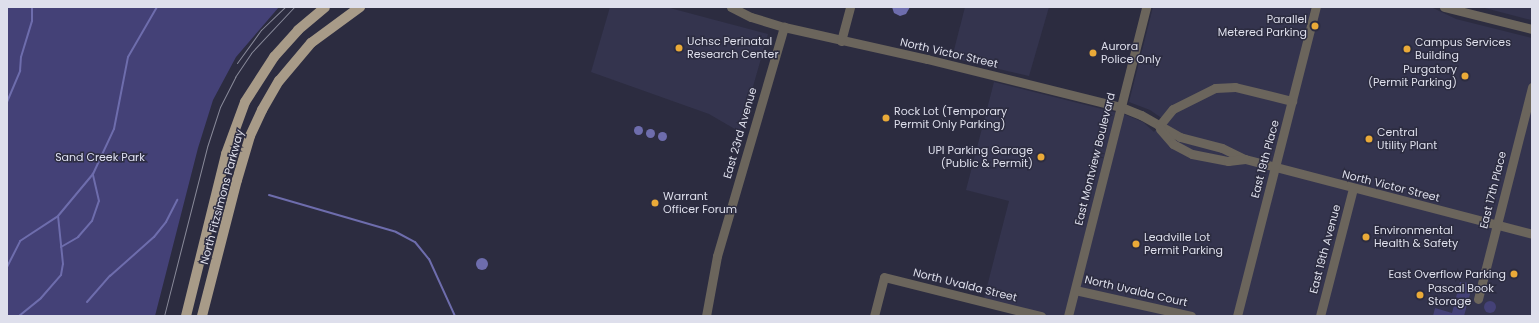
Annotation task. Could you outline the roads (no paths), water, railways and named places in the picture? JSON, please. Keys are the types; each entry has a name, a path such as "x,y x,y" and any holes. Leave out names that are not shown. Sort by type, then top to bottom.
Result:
{"main road":[{"name":"North Fitzsimons Parkway","path":"186,316 238,117 253,86 270,61 298,30 325,7"},
{"name":"North Fitzsimons Parkway","path":"202,316 240,167 262,110 279,81 311,43 360,7"}],"street":[{"name":"North Victor Street","path":"731,7 751,17 784,27 841,41 920,57 1121,107 1140,115 1180,137 1222,148 1245,159 1274,168 1532,234"},
{"path":"841,41 850,7"},
{"name":"East Montview Boulevard","path":"1068,316 1146,7"},
{"name":"East 19th Place","path":"1236,316 1316,7"},
{"path":"1444,7 1532,30"},
{"name":"East 23rd Avenue","path":"706,316 717,256 784,27"},
{"path":"1158,126 1173,109 1215,88 1235,87 1292,101"},
{"name":"East 17th Place","path":"1478,299 1532,87"},
{"name":"North Victor Street","path":"1158,126 1173,144 1185,152 1219,160 1245,159"},
{"name":"East 19th Avenue","path":"1320,316 1353,188"},
{"name":"North Uvalda Street","path":"874,316 884,276 1016,313 1041,316"},
{"name":"North Uvalda Court","path":"1075,290 1191,316"}],"waterway":[{"path":"7,102 20,71 21,57 32,21 32,7"},
{"path":"7,267 20,241 58,216 93,174 114,129 128,57 157,7"},
{"path":"61,247 78,237 92,221 99,201 93,174"},
{"path":"269,195 396,232 415,242 429,259 455,316"},
{"path":"87,302 110,276 154,237 166,222 177,200"},
{"path":"19,316 41,298 61,275 63,264 58,216"}],"tram line":[{"path":"237,63 261,30 285,7"},
{"path":"164,316 207,147 220,107 235,77 251,53 294,7"}],"place":[{"name":"Parallel Metered Parking","path":"1315,26"},
{"name":"Uchsc Perinatal Research Center","path":"679,48"},
{"name":"Campus Services Building","path":"1407,49"},
{"name":"Aurora Police Only","path":"1093,53"},
{"name":"Purgatory (Permit Parking)","path":"1465,76"},
{"name":"Rock Lot (Temporary Permit Only Parking)","path":"886,118"},
{"name":"Central Utility Plant","path":"1369,139"},
{"name":"UPI Parking Garage (Public & Permit)","path":"1041,157"},
{"name":"Warrant Officer Forum","path":"655,203"},
{"name":"Environmental Health & Safety","path":"1366,237"},
{"name":"Leadville Lot Permit Parking","path":"1136,244"},
{"name":"East Overflow Parking","path":"1514,274"},
{"name":"Pascal Book Storage","path":"1420,295"}],"park label":[{"name":"Sand Creek Park","path":"100,157"}]}
